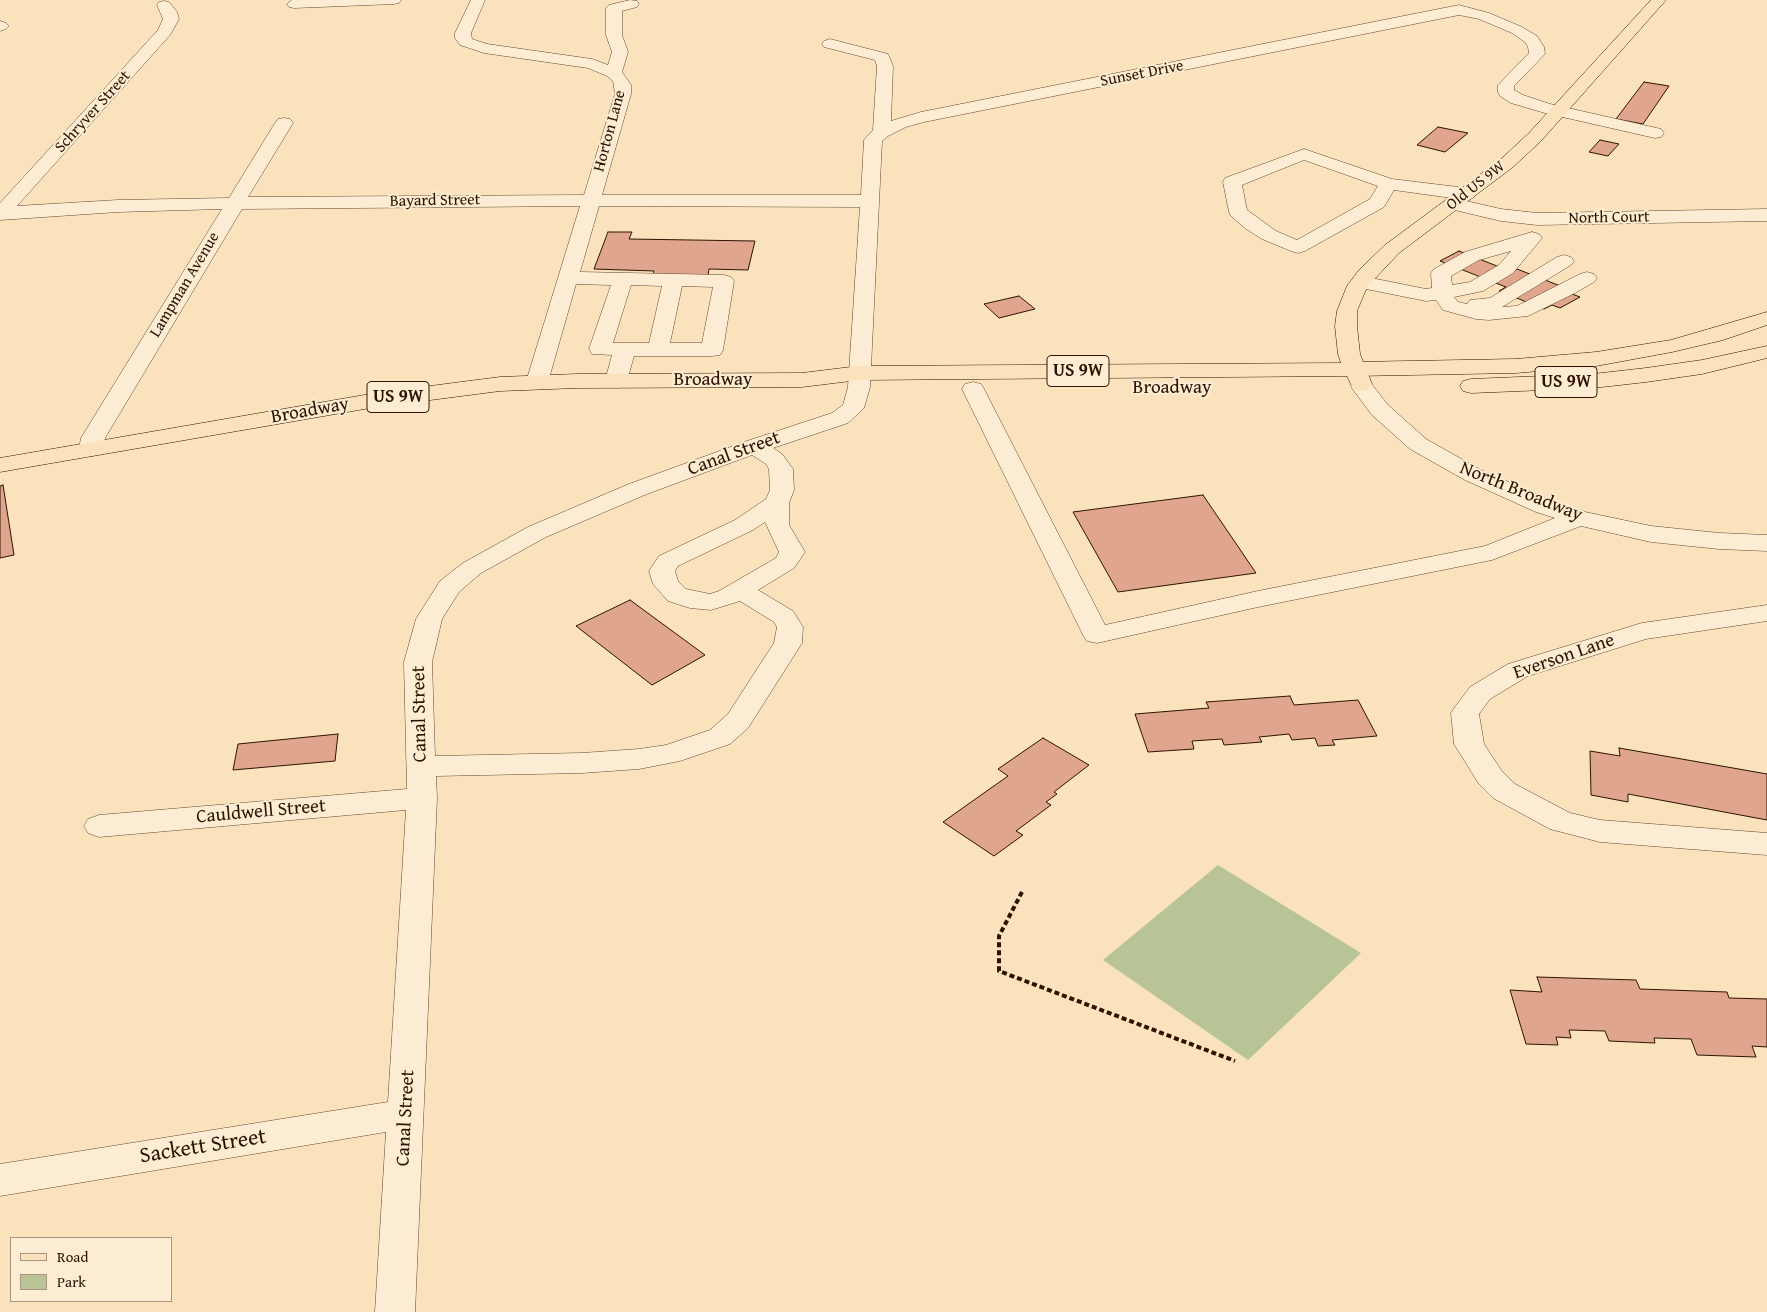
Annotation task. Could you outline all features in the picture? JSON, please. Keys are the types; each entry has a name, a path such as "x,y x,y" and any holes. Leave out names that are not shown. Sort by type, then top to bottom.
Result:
{"main road":[{"name":"Old US 9W","path":"1359,378 1346,340 1346,326 1347,312 1360,282 1377,261 1516,155 1559,112 1659,0"},
{"name":"US 9W","path":"1359,378 1596,359 1672,346 1715,335 1767,318"},
{"name":"US 9W","path":"1359,378 1514,385 1593,381 1702,366 1767,352"},
{"name":"Broadway","path":"0,465 384,399 457,388 537,382 1359,378"},
{"name":"Broadway","path":"859,380 972,389 1359,378"}],"street":[{"path":"294,4 394,0"},
{"name":"Horton Lane","path":"478,0 463,33 463,38 466,42 484,48 578,61 613,73 620,79 623,85 623,94 537,382"},
{"path":"613,73 620,52 614,35 614,6 632,4"},
{"name":"Schryver Street","path":"0,213 165,32 171,19 164,5"},
{"name":"Sunset Drive","path":"882,132 900,123 921,118 1459,10 1484,16 1531,39 1536,46 1537,54 1506,85 1506,92 1517,99 1559,112"},
{"path":"830,44 882,57 885,66 882,132 873,140 859,380"},
{"path":"1559,112 1655,133"},
{"name":"Lampman Avenue","path":"91,449 93,438 284,123"},
{"path":"1389,184 1377,203 1298,247 1269,235 1238,212 1232,182 1304,154 1389,184 1437,216"},
{"name":"North Court","path":"1389,184 1459,199 1485,212 1525,218 1552,220 1767,216"},
{"name":"Bayard Street","path":"0,213 118,206 235,203 591,200 870,201"},
{"path":"1525,218 1532,238 1582,274"},
{"path":"1360,282 1426,295 1476,287 1506,270 1532,238"},
{"path":"1532,238 1472,256 1441,273 1442,293 1450,306 1476,313 1501,314 1521,312 1568,289 1582,274"},
{"path":"1442,293 1480,304 1497,302 1582,274"},
{"path":"568,278 724,281 712,350 600,349 623,280"},
{"path":"658,350 673,280"},
{"path":"616,381 625,349"},
{"name":"North Broadway","path":"1359,378 1380,410 1418,444 1444,460 1513,494 1579,518 1619,528 1668,536 1719,541 1767,542"},
{"name":"Canal Street","path":"395,1312 422,798 418,662 429,619 449,587 472,568 537,532 638,489 755,446 840,418 853,408 859,380"},
{"path":"972,389 1097,635 1258,599 1492,552 1579,518"},
{"path":"755,446 774,459 781,469 782,490 776,503 777,525 792,552 786,563 728,597 711,602 690,600 677,594 666,584 662,571 668,561 744,525 776,503"},
{"path":"421,766 582,763 639,759 670,754 720,737 738,721 788,643 790,627 784,617 740,590"},
{"name":"Everson Lane","path":"1767,612 1642,631 1518,670 1480,693 1465,713 1470,744 1490,777 1504,791 1561,822 1600,832 1767,844"},
{"name":"Cauldwell Street","path":"99,826 422,798"},
{"name":"Sackett Street","path":"0,1180 406,1114"}],"path":[{"path":"1022,892 999,936 999,971 1234,1062"}],"green space":[{"path":"1218,865 1361,953 1248,1060 1103,960"}],"building":[{"path":"1644,82 1669,86 1643,124 1616,119"},
{"path":"1438,127 1468,133 1445,152 1417,145"},
{"path":"1600,140 1619,144 1608,156 1589,152"},
{"path":"608,232 632,232 629,239 755,241 748,270 709,269 708,276 653,275 654,271 594,269"},
{"path":"1459,251 1512,272 1517,269 1568,289 1564,291 1580,297 1560,308 1552,305 1544,309 1499,291 1506,287 1440,261"},
{"path":"1019,296 1035,309 999,318 984,304"},
{"path":"3,485 14,555 0,558 0,486"},
{"path":"1203,495 1256,573 1118,592 1073,512"},
{"path":"630,600 705,655 652,685 576,626"},
{"path":"1290,696 1294,705 1358,700 1377,736 1332,740 1335,745 1318,746 1315,738 1292,740 1289,734 1259,737 1262,742 1224,745 1222,739 1192,741 1194,749 1148,752 1135,714 1209,708 1206,702"},
{"path":"338,734 335,761 233,770 238,744"},
{"path":"1043,738 1089,765 1054,792 1057,794 1046,802 1051,805 1016,831 1023,835 994,856 943,822 1008,776 998,769"},
{"path":"1619,748 1767,774 1767,820 1628,794 1628,802 1591,795 1590,751 1620,756"},
{"path":"1537,977 1636,980 1640,989 1727,992 1729,998 1767,999 1767,1047 1752,1046 1756,1057 1697,1055 1691,1039 1654,1038 1655,1043 1609,1041 1605,1031 1569,1030 1571,1038 1556,1037 1558,1045 1526,1044 1510,990 1542,992"}]}
